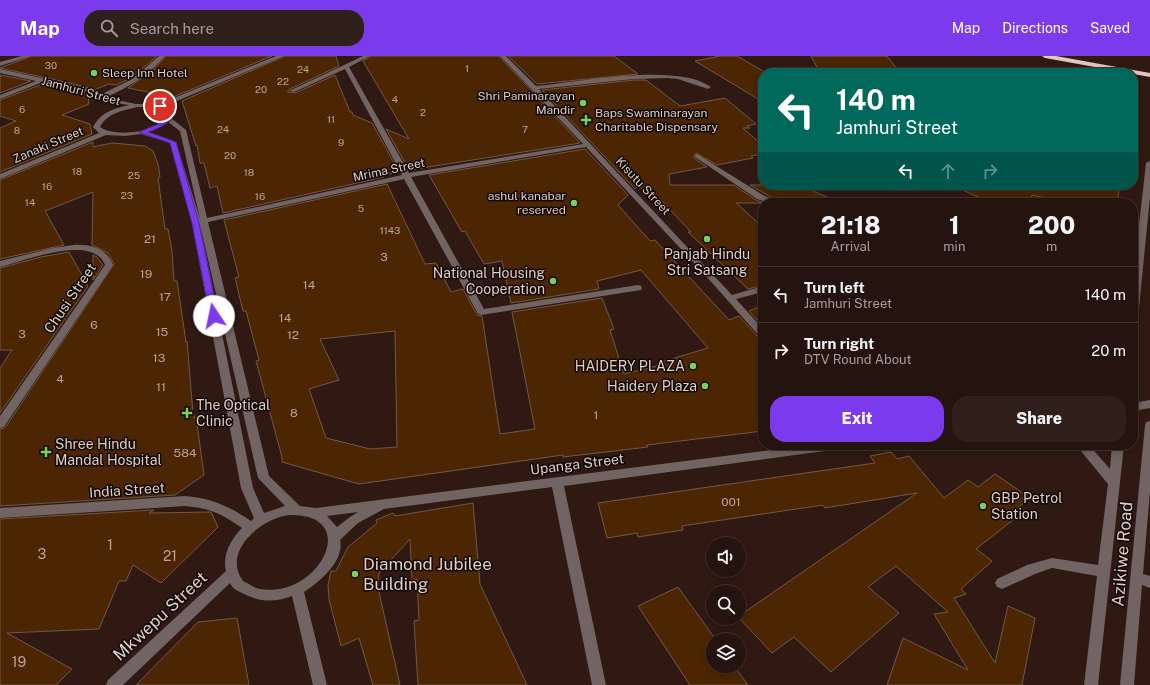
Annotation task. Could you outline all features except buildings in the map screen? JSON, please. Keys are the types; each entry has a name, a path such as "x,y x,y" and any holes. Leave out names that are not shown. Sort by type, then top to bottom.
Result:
{"highway":[{"path":"1045,56 1111,68"},
{"path":"1087,56 1103,59"},
{"path":"1138,73 1150,75"}],"street":[{"path":"0,64 28,56"},
{"path":"101,118 117,110 138,105 160,106 170,111 171,115 168,120 158,126 142,132 118,135 104,133 97,129 96,126 101,118 104,98 128,84 152,67 162,56"},
{"path":"160,106 281,56"},
{"path":"292,91 367,56"},
{"name":"Kisutu Street","path":"503,56 536,88 587,145 731,298 758,329"},
{"path":"346,66 481,312 638,288"},
{"name":"Jamhuri Street","path":"0,71 83,89 104,98 138,105"},
{"path":"0,77 9,72"},
{"path":"536,88 634,77 667,76 679,77 708,87"},
{"path":"0,97 43,80"},
{"path":"168,120 183,130 201,222 247,488 260,520"},
{"path":"142,132 173,142 201,222 264,478 296,509"},
{"name":"Zanaki Street","path":"0,177 104,133"},
{"name":"Mrima Street","path":"201,222 406,176 587,145"},
{"path":"697,156 763,198"},
{"path":"1138,244 1150,163"},
{"name":"Chusi Street","path":"0,264 70,248 84,247 99,252 107,258 109,265 0,424"},
{"path":"731,298 758,290"},
{"path":"1138,406 1150,404"},
{"name":"Azikiwe Road","path":"1127,685 1150,425"},
{"name":"Upanga Street","path":"316,513 804,450"},
{"path":"1087,450 1114,483"},
{"name":"Azikiwe Road","path":"1091,685 1117,450"},
{"path":"557,482 599,685"},
{"name":"India Street","path":"0,513 185,501 204,502 226,509 250,527"},
{"path":"336,536 354,520 386,504"},
{"path":"296,509 316,513 326,519 336,536 333,556 319,576 297,590 274,596 253,594 237,584 229,567 234,546 250,527 260,520 279,512 296,509"},
{"path":"1002,583 1032,569 1052,563 1104,571"},
{"name":"Mkwepu Street","path":"113,685 232,573"},
{"path":"1137,577 1150,582"},
{"path":"297,590 320,685"}],"place":[{"name":"Sleep Inn Hotel","path":"94,73"},
{"name":"Shri Paminarayan Mandir","path":"583,103"},
{"name":"Baps Swaminarayan Charitable Dispensary","path":"586,120"},
{"name":"ashul kanabar reserved","path":"574,203"},
{"name":"Panjab Hindu Stri Satsang","path":"707,239"},
{"name":"National Housing Cooperation","path":"553,281"},
{"name":"HAIDERY PLAZA","path":"693,366"},
{"name":"Haidery Plaza","path":"705,386"},
{"name":"The Optical Clinic","path":"187,413"},
{"name":"Shree Hindu Mandal Hospital","path":"46,452"},
{"name":"GBP Petrol Station","path":"983,506"},
{"name":"Diamond Jubilee Building","path":"355,574"}],"route":[{"path":"160,106 170,111 171,115 168,120 158,126 142,132 173,142 196,223 214,316"}]}
